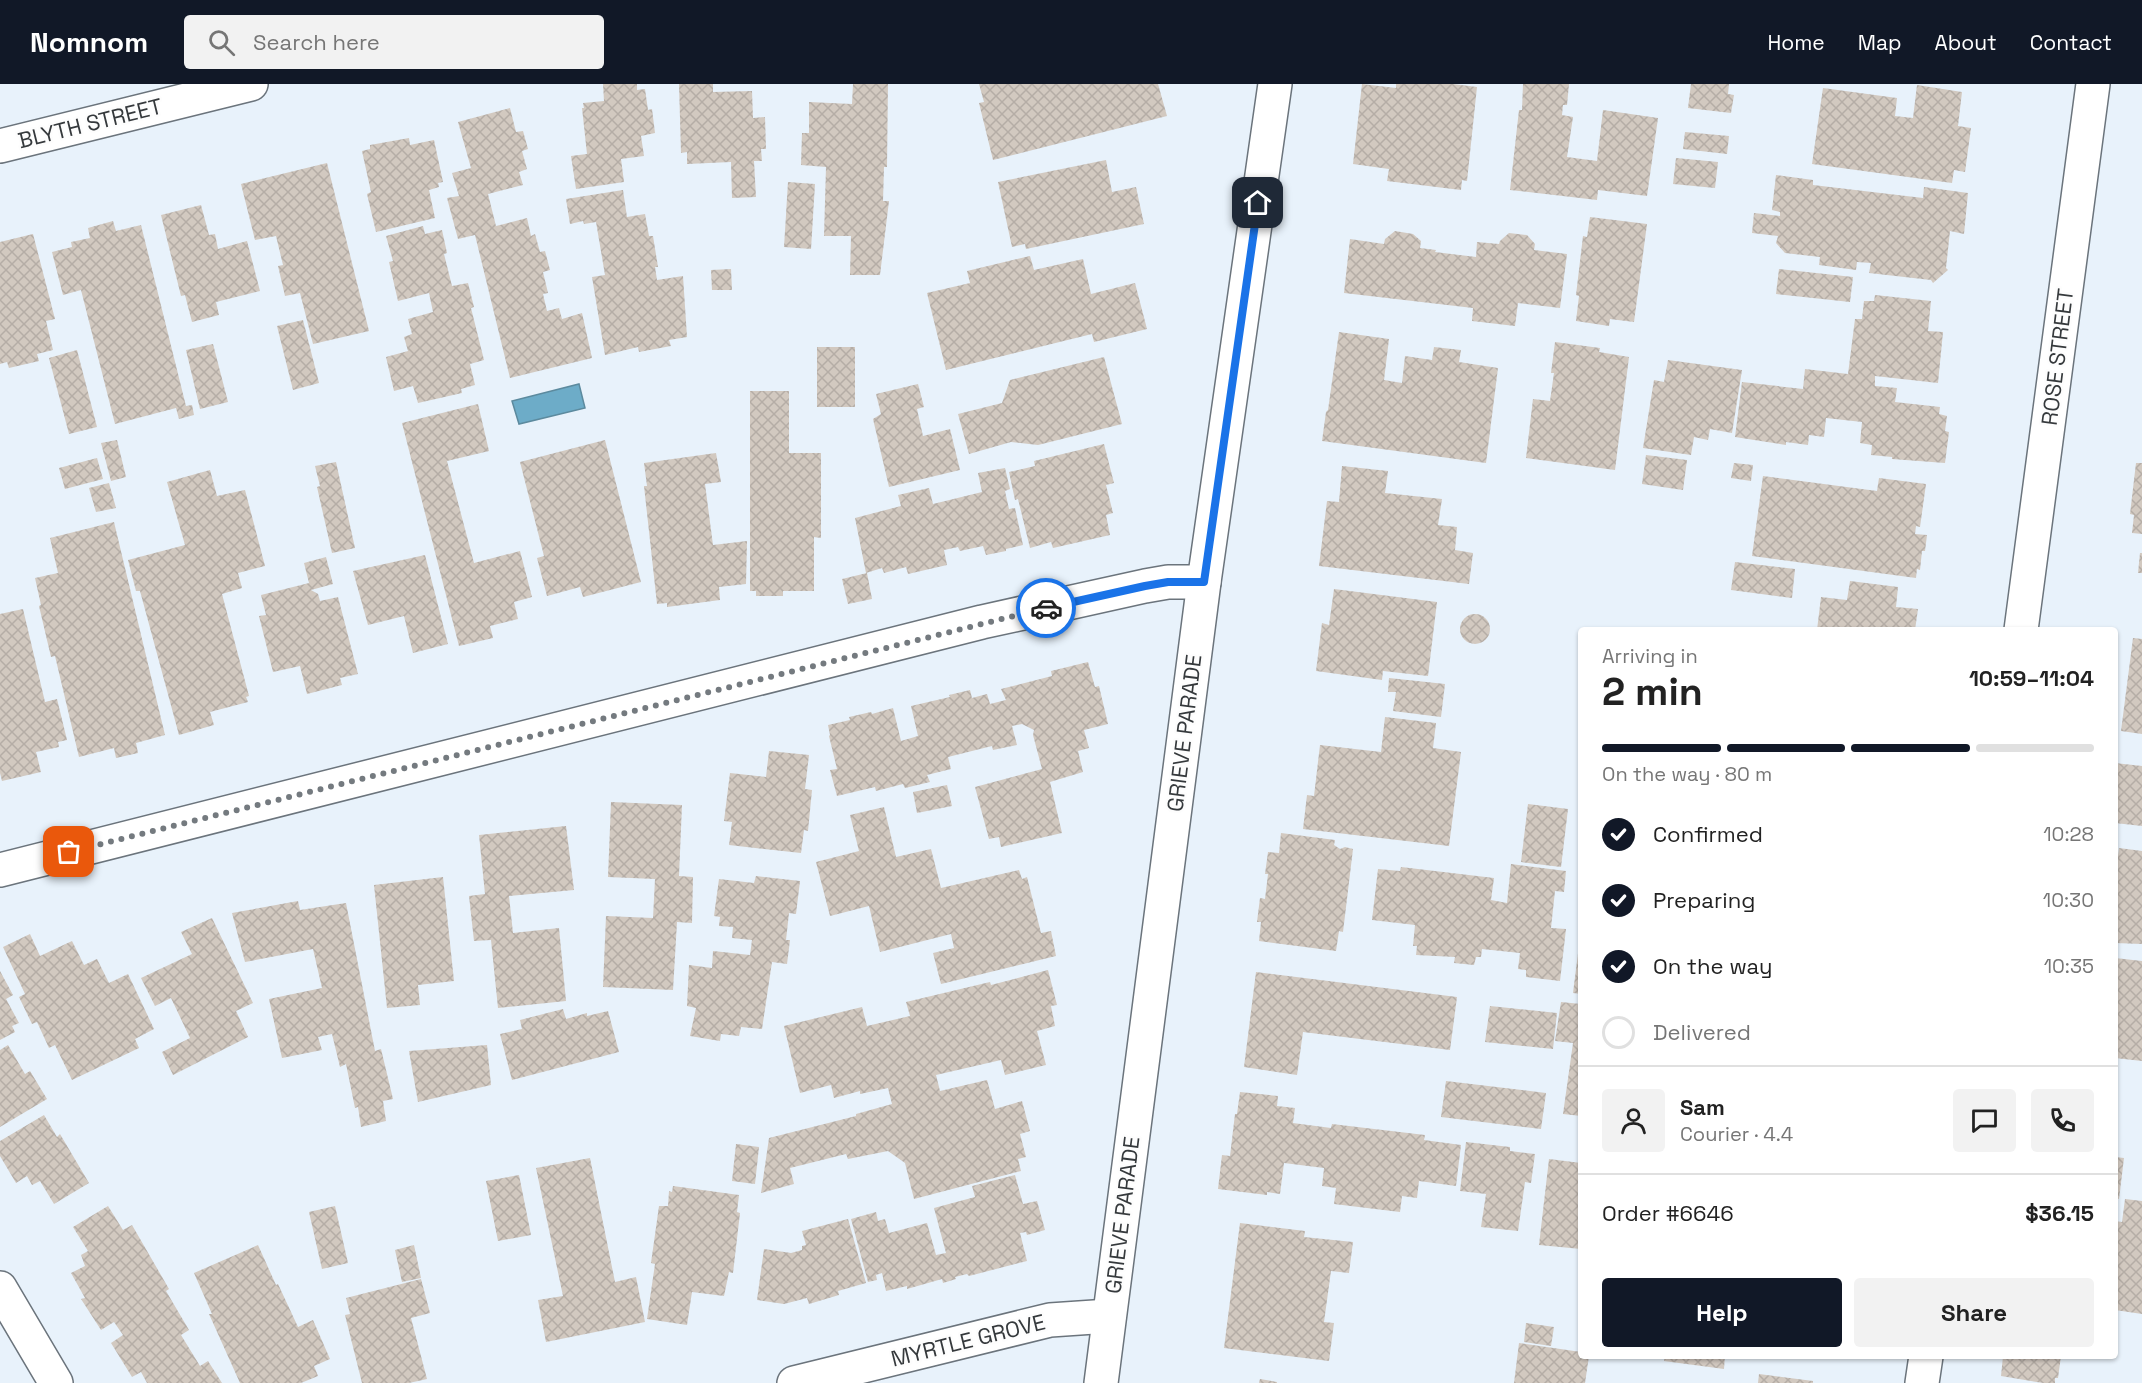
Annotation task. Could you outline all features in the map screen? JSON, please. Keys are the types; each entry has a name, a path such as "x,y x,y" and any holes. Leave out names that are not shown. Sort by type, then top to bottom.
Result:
{"street":[{"name":"BLYTH STREET","path":"0,146 251,84"},
{"name":"GRIEVE PARADE","path":"1101,1383 1204,582 1275,84"},
{"name":"ROSE STREET","path":"2021,627 2093,84"},
{"path":"0,870 982,622 1145,586 1168,582 1204,582"},
{"path":"0,1288 56,1383"},
{"name":"MYRTLE GROVE","path":"794,1383 1050,1320 1109,1316"},
{"path":"1922,1383 1926,1359"}],"water":[{"path":"579,384 585,408 519,424 512,401"}],"building":[{"path":"603,84 637,84 637,90 645,89 648,110 652,109 655,133 641,136 644,156 621,159 624,182 576,189 571,156 587,154 583,103 604,101"},
{"path":"679,84 713,84 713,92 752,91 753,118 765,117 766,149 761,149 762,161 754,161 756,197 732,198 731,162 687,164 687,152 681,153"},
{"path":"853,84 888,84 887,167 884,167 883,201 889,201 880,275 850,275 851,236 824,236 826,167 801,165 802,133 809,133 809,102 852,104"},
{"path":"979,84 1158,84 1167,116 993,160 979,103 984,102"},
{"path":"1362,84 1396,88 1396,84 1453,84 1477,87 1467,181 1462,180 1461,190 1387,181 1389,169 1353,164"},
{"path":"1523,84 1569,84 1567,105 1563,105 1562,115 1573,117 1567,157 1597,161 1603,110 1658,118 1647,196 1598,190 1597,200 1510,190 1519,110 1522,110"},
{"path":"1691,84 1729,84 1728,94 1734,95 1731,113 1688,108"},
{"path":"1917,85 1962,92 1958,126 1971,128 1965,172 1954,170 1952,183 1812,164 1823,88 1897,98 1895,116 1913,118"},
{"path":"510,108 516,132 523,131 528,149 522,151 527,169 519,172 523,185 488,194 496,226 527,218 531,236 535,234 540,252 545,251 550,270 543,272 548,293 543,294 547,311 559,308 562,319 582,313 592,358 510,378 475,235 458,239 447,198 459,196 452,173 471,168 458,122"},
{"path":"1685,132 1729,136 1727,154 1683,149"},
{"path":"409,138 410,145 434,140 443,182 438,183 439,187 429,190 435,218 376,232 367,194 371,192 362,151 370,149 370,145"},
{"path":"1676,158 1718,162 1715,188 1673,184"},
{"path":"1106,160 1112,192 1136,187 1144,224 1026,249 1025,244 1012,247 998,182"},
{"path":"327,163 369,331 313,344 300,293 285,296 278,266 283,265 276,236 255,240 241,184"},
{"path":"1776,175 1813,180 1813,185 1923,198 1924,187 1968,193 1964,234 1950,231 1946,268 1948,270 1933,283 1931,280 1869,273 1871,263 1857,262 1856,270 1819,265 1820,257 1785,253 1776,243 1778,236 1752,233 1754,213 1780,216 1780,212 1772,210"},
{"path":"788,182 815,184 811,249 784,247"},
{"path":"623,190 627,217 645,214 649,236 653,236 658,267 655,267 657,280 683,276 687,337 669,340 671,346 639,352 638,347 605,355 592,277 605,275 596,222 584,224 583,221 570,224 566,199"},
{"path":"201,205 209,235 215,234 218,249 247,241 260,291 216,302 219,315 192,322 185,295 181,296 161,215"},
{"path":"1590,217 1647,224 1634,322 1610,319 1609,326 1576,321 1579,296 1576,295 1583,236 1587,237"},
{"path":"113,221 116,231 141,225 186,406 192,405 194,415 179,419 176,408 115,424 81,290 63,295 52,252 72,247 71,242 90,238 88,228"},
{"path":"423,226 425,234 442,230 447,253 444,254 452,286 468,283 474,307 471,308 484,360 470,364 475,385 461,389 462,393 418,403 413,386 394,391 386,357 408,351 404,337 412,334 408,319 433,312 429,293 398,301 389,262 393,261 386,236"},
{"path":"1395,231 1413,234 1421,241 1420,248 1476,257 1477,242 1499,244 1509,233 1527,235 1535,244 1534,250 1567,254 1560,308 1518,303 1515,326 1472,321 1473,308 1344,293 1350,239 1384,244 1385,239"},
{"path":"33,234 55,319 46,321 53,350 37,354 39,361 9,368 7,362 0,364 0,242"},
{"path":"1030,256 1034,270 1083,259 1091,294 1135,283 1147,329 1094,342 1092,334 946,370 927,293 970,283 967,271"},
{"path":"731,269 732,290 712,290 711,270"},
{"path":"1779,269 1853,277 1850,302 1776,294"},
{"path":"1875,295 1931,301 1928,331 1943,332 1938,383 1875,376 1875,386 1897,388 1895,402 1940,407 1939,414 1947,416 1945,431 1949,432 1945,463 1871,455 1872,445 1860,443 1862,422 1826,418 1824,437 1809,435 1808,445 1786,442 1786,445 1735,437 1742,382 1803,389 1805,369 1848,374 1855,319 1862,319 1864,301 1874,301"},
{"path":"303,320 319,383 293,390 277,326"},
{"path":"1339,332 1389,339 1384,380 1402,383 1405,356 1432,360 1434,347 1461,350 1459,362 1498,368 1486,463 1322,441"},
{"path":"1555,342 1600,348 1599,352 1629,357 1615,470 1526,458 1533,399 1550,401"},
{"path":"213,344 228,402 200,409 186,350"},
{"path":"817,347 855,347 855,407 817,407"},
{"path":"77,350 97,427 69,434 49,358"},
{"path":"1104,357 1122,424 1038,445 1011,442 969,454 958,414 1002,403 1010,380"},
{"path":"1668,360 1742,370 1732,433 1710,429 1708,440 1694,437 1691,455 1643,448 1654,380 1664,382"},
{"path":"918,384 924,407 917,409 923,436 950,429 960,470 889,487 873,419 881,414 876,394"},
{"path":"750,391 789,391 789,453 821,453 821,538 814,537 814,591 783,591 783,596 756,596 756,591 750,591"},
{"path":"478,404 489,451 447,461 474,563 520,551 532,597 514,602 518,619 490,626 493,638 459,646 402,423"},
{"path":"117,440 126,477 111,481 101,443"},
{"path":"605,440 641,582 583,597 580,587 547,596 537,558 544,556 520,462"},
{"path":"1104,444 1114,483 1106,485 1113,513 1106,515 1110,535 1053,548 1051,542 1030,548 1009,472 1035,466 1034,461"},
{"path":"716,453 721,482 705,484 713,545 747,541 746,584 719,587 720,600 667,607 667,603 657,604 644,486 647,486 644,463"},
{"path":"1646,455 1687,460 1683,490 1642,484"},
{"path":"97,458 103,479 65,489 59,468"},
{"path":"336,462 355,548 332,553 317,487 320,486 315,466"},
{"path":"1734,463 1753,465 1751,481 1731,478"},
{"path":"2136,463 2142,463 2142,534 2132,533 2134,515 2130,514"},
{"path":"1342,466 1388,471 1385,493 1442,499 1438,525 1457,527 1455,550 1473,553 1469,584 1319,566 1327,501 1339,502"},
{"path":"1005,468 1010,489 1005,491 1009,509 1015,508 1023,545 986,555 983,546 960,551 958,547 944,550 947,565 908,574 906,567 884,573 882,568 866,573 855,518 901,506 898,495 929,488 933,504 982,492 978,473"},
{"path":"210,470 217,496 245,490 265,566 238,573 242,588 222,594 249,696 246,697 248,702 210,712 214,725 179,735 140,591 136,591 128,560 185,545 167,482"},
{"path":"1763,476 1877,491 1879,478 1926,484 1920,527 1916,526 1915,534 1927,535 1925,551 1922,551 1920,570 1917,569 1916,578 1752,556"},
{"path":"109,483 116,508 96,512 89,488"},
{"path":"114,522 165,735 136,743 138,753 116,758 114,748 79,757 55,656 51,657 35,578 58,573 50,538"},
{"path":"2140,553 2142,553 2142,573 2138,573"},
{"path":"425,555 448,644 413,653 404,616 368,625 353,571"},
{"path":"326,557 333,584 311,590 318,594 320,601 338,597 358,674 340,678 342,685 307,694 300,666 273,672 259,616 266,615 261,595 309,583 304,563"},
{"path":"1735,562 1795,569 1792,598 1731,590"},
{"path":"867,573 872,599 848,604 842,579"},
{"path":"1850,581 1898,587 1896,607 1918,609 1915,627 1817,627 1821,597 1847,600"},
{"path":"1334,589 1437,602 1428,676 1383,671 1382,680 1316,671 1322,623 1329,625"},
{"path":"23,609 45,702 57,699 67,740 58,742 59,747 36,752 41,772 2,781 0,773 0,614"},
{"path":"1475,614 1481,615 1489,623 1489,635 1481,643 1475,644 1469,643 1461,635 1460,629 1461,623 1469,615"},
{"path":"2133,638 2142,639 2142,734 2121,731"},
{"path":"1088,662 1095,687 1099,686 1108,724 1084,730 1089,748 1078,751 1083,772 1050,782 1062,833 1001,847 999,837 989,839 975,787 1042,769 1033,735 1034,730 1022,724 1012,726 1017,745 993,750 992,746 948,757 951,769 927,775 930,782 905,788 903,784 876,791 875,787 837,796 830,770 837,769 828,725 850,720 849,717 893,708 901,741 918,736 911,706 970,690 972,698 987,694 990,704 1006,700 1001,689 1052,676 1051,671"},
{"path":"1389,678 1445,684 1441,717 1393,711 1396,692 1388,692"},
{"path":"1385,717 1436,723 1433,748 1461,752 1449,846 1303,829 1307,795 1314,796 1320,745 1381,752"},
{"path":"769,751 809,755 805,789 812,790 808,831 804,830 801,853 729,845 732,822 724,821 730,773 766,777"},
{"path":"2118,763 2142,766 2142,826 2118,823"},
{"path":"947,785 952,806 917,813 913,792"},
{"path":"611,802 682,805 679,876 693,877 692,923 677,922 673,990 603,987 606,916 653,918 655,879 608,877"},
{"path":"1528,804 1568,809 1561,867 1521,862"},
{"path":"884,807 896,857 931,849 941,888 1019,870 1022,879 1027,877 1041,933 1051,931 1056,956 941,984 933,953 954,948 951,934 880,952 869,906 830,916 816,862 859,851 850,815"},
{"path":"566,826 574,890 509,896 513,933 559,928 566,1001 498,1008 491,940 474,941 469,896 485,894 479,835"},
{"path":"1281,833 1335,840 1334,845 1340,849 1345,847 1353,849 1343,932 1339,931 1336,951 1259,941 1261,922 1257,922 1260,898 1265,899 1268,852 1279,853"},
{"path":"2119,848 2142,851 2142,944 2118,943"},
{"path":"1511,864 1566,871 1564,892 1555,891 1551,928 1566,929 1560,981 1526,977 1526,970 1518,969 1520,953 1482,949 1481,957 1476,957 1474,965 1454,963 1455,957 1416,955 1417,946 1413,946 1415,925 1372,920 1378,869 1400,871 1401,867 1494,878 1491,900 1507,903"},
{"path":"756,876 800,881 796,914 789,913 786,940 790,940 787,964 772,962 762,1029 741,1027 739,1036 721,1034 720,1041 690,1036 696,1008 687,1006 689,965 712,968 713,951 750,955 752,940 732,938 733,927 719,926 720,917 714,916 719,879 754,883"},
{"path":"443,877 454,981 418,985 420,1005 387,1008 374,885"},
{"path":"298,901 300,910 346,903 375,1051 381,1049 393,1099 383,1101 386,1121 361,1127 346,1064 340,1067 332,1034 318,1037 322,1050 282,1058 269,999 322,988 313,949 245,962 232,913"},
{"path":"212,918 253,1003 236,1011 248,1037 173,1075 162,1052 190,1038 171,998 155,1006 141,978 192,954 181,932"},
{"path":"30,934 40,956 72,941 84,965 97,959 109,983 128,974 154,1029 135,1039 139,1048 72,1080 55,1045 49,1048 37,1022 32,1024 19,997 25,994 3,947"},
{"path":"1578,954 1578,994 1573,993"},
{"path":"2118,958 2142,961 2142,1061 2118,1058"},
{"path":"1048,970 1057,1005 1051,1006 1055,1026 1037,1031 1046,1065 1005,1075 1001,1060 936,1075 940,1091 987,1080 995,1109 1022,1101 1030,1131 1020,1134 1026,1157 1018,1159 1021,1171 914,1199 905,1163 888,1151 848,1159 846,1154 790,1168 794,1184 761,1193 769,1138 856,1116 856,1114 892,1104 888,1088 860,1094 860,1091 834,1098 831,1085 800,1093 784,1026 862,1007 867,1026 910,1016 906,1002 990,982 991,985"},
{"path":"0,971 13,995 6,999 19,1023 12,1026 15,1032 0,1040"},
{"path":"1256,972 1457,997 1450,1050 1303,1032 1297,1075 1244,1067"},
{"path":"1561,1002 1578,1004 1578,1116 1563,1114 1573,1043 1555,1041"},
{"path":"1490,1006 1557,1013 1553,1049 1485,1042"},
{"path":"563,1009 566,1019 587,1013 587,1016 608,1011 619,1052 512,1080 500,1034 522,1029 520,1020"},
{"path":"8,1045 25,1074 30,1071 47,1099 0,1127 0,1050"},
{"path":"487,1045 491,1085 418,1102 409,1051"},
{"path":"1446,1081 1546,1093 1541,1129 1441,1117"},
{"path":"1240,1092 1278,1096 1277,1106 1295,1108 1293,1123 1331,1128 1332,1124 1425,1135 1424,1140 1461,1145 1456,1186 1419,1181 1417,1198 1402,1196 1400,1212 1334,1204 1336,1188 1322,1186 1324,1168 1284,1163 1280,1194 1267,1192 1267,1195 1218,1189 1222,1155 1230,1156"},
{"path":"44,1115 57,1137 60,1134 89,1183 54,1204 40,1181 32,1185 27,1176 16,1183 0,1156 0,1141"},
{"path":"1466,1142 1510,1147 1510,1151 1535,1154 1531,1183 1525,1182 1518,1231 1481,1227 1486,1194 1460,1191"},
{"path":"736,1144 759,1147 755,1184 732,1181"},
{"path":"2118,1157 2124,1158 2118,1199"},
{"path":"590,1158 615,1282 636,1277 645,1322 546,1342 538,1300 563,1296 536,1168"},
{"path":"1549,1159 1578,1163 1578,1249 1539,1245"},
{"path":"519,1175 531,1235 498,1241 486,1181"},
{"path":"1015,1175 1023,1204 1037,1201 1045,1230 1027,1235 1026,1232 1020,1233 1027,1261 969,1276 967,1274 955,1277 956,1279 943,1283 942,1279 907,1289 907,1286 886,1291 882,1273 876,1275 877,1280 868,1282 851,1219 876,1212 878,1221 885,1219 889,1233 927,1223 936,1255 946,1253 934,1208 975,1197 972,1186"},
{"path":"673,1186 739,1195 737,1212 740,1213 733,1273 729,1272 724,1296 692,1292 687,1325 647,1319 655,1264 651,1263 659,1206 668,1206 669,1191 672,1192"},
{"path":"2125,1199 2142,1201 2142,1314 2118,1310 2118,1221 2122,1222"},
{"path":"108,1206 123,1230 132,1225 169,1289 166,1291 189,1330 181,1335 200,1366 208,1361 222,1383 147,1383 141,1372 132,1377 111,1343 123,1335 114,1322 101,1330 81,1299 85,1298 71,1273 85,1266 81,1255 88,1251 73,1227"},
{"path":"335,1206 348,1263 322,1269 309,1212"},
{"path":"848,1219 866,1283 838,1291 839,1295 809,1304 807,1298 784,1304 757,1300 764,1249 791,1253 802,1250 802,1246 806,1245 802,1231"},
{"path":"1240,1223 1305,1231 1304,1237 1353,1242 1349,1273 1331,1271 1324,1322 1334,1323 1329,1361 1224,1348"},
{"path":"258,1245 298,1327 313,1320 330,1359 314,1366 318,1376 301,1383 240,1383 209,1314 212,1314 194,1273"},
{"path":"414,1245 421,1278 402,1282 395,1250"},
{"path":"421,1279 430,1313 411,1318 427,1379 409,1383 362,1383 345,1315 350,1314 346,1298"},
{"path":"1526,1323 1554,1327 1551,1346 1524,1342"},
{"path":"1519,1343 1578,1352 1578,1359 1589,1359 1585,1383 1514,1383"},
{"path":"1664,1359 1725,1359 1724,1369 1664,1361"},
{"path":"2003,1359 2061,1359 2055,1383 2001,1376"},
{"path":"1759,1374 1813,1381 1813,1383 1758,1383"},
{"path":"1260,1379 1277,1382 1277,1383 1259,1383"}],"way so far":[{"path":"69,852 982,622 1046,608"}],"route":[{"path":"1046,608 1168,582 1204,582 1258,203"}]}
